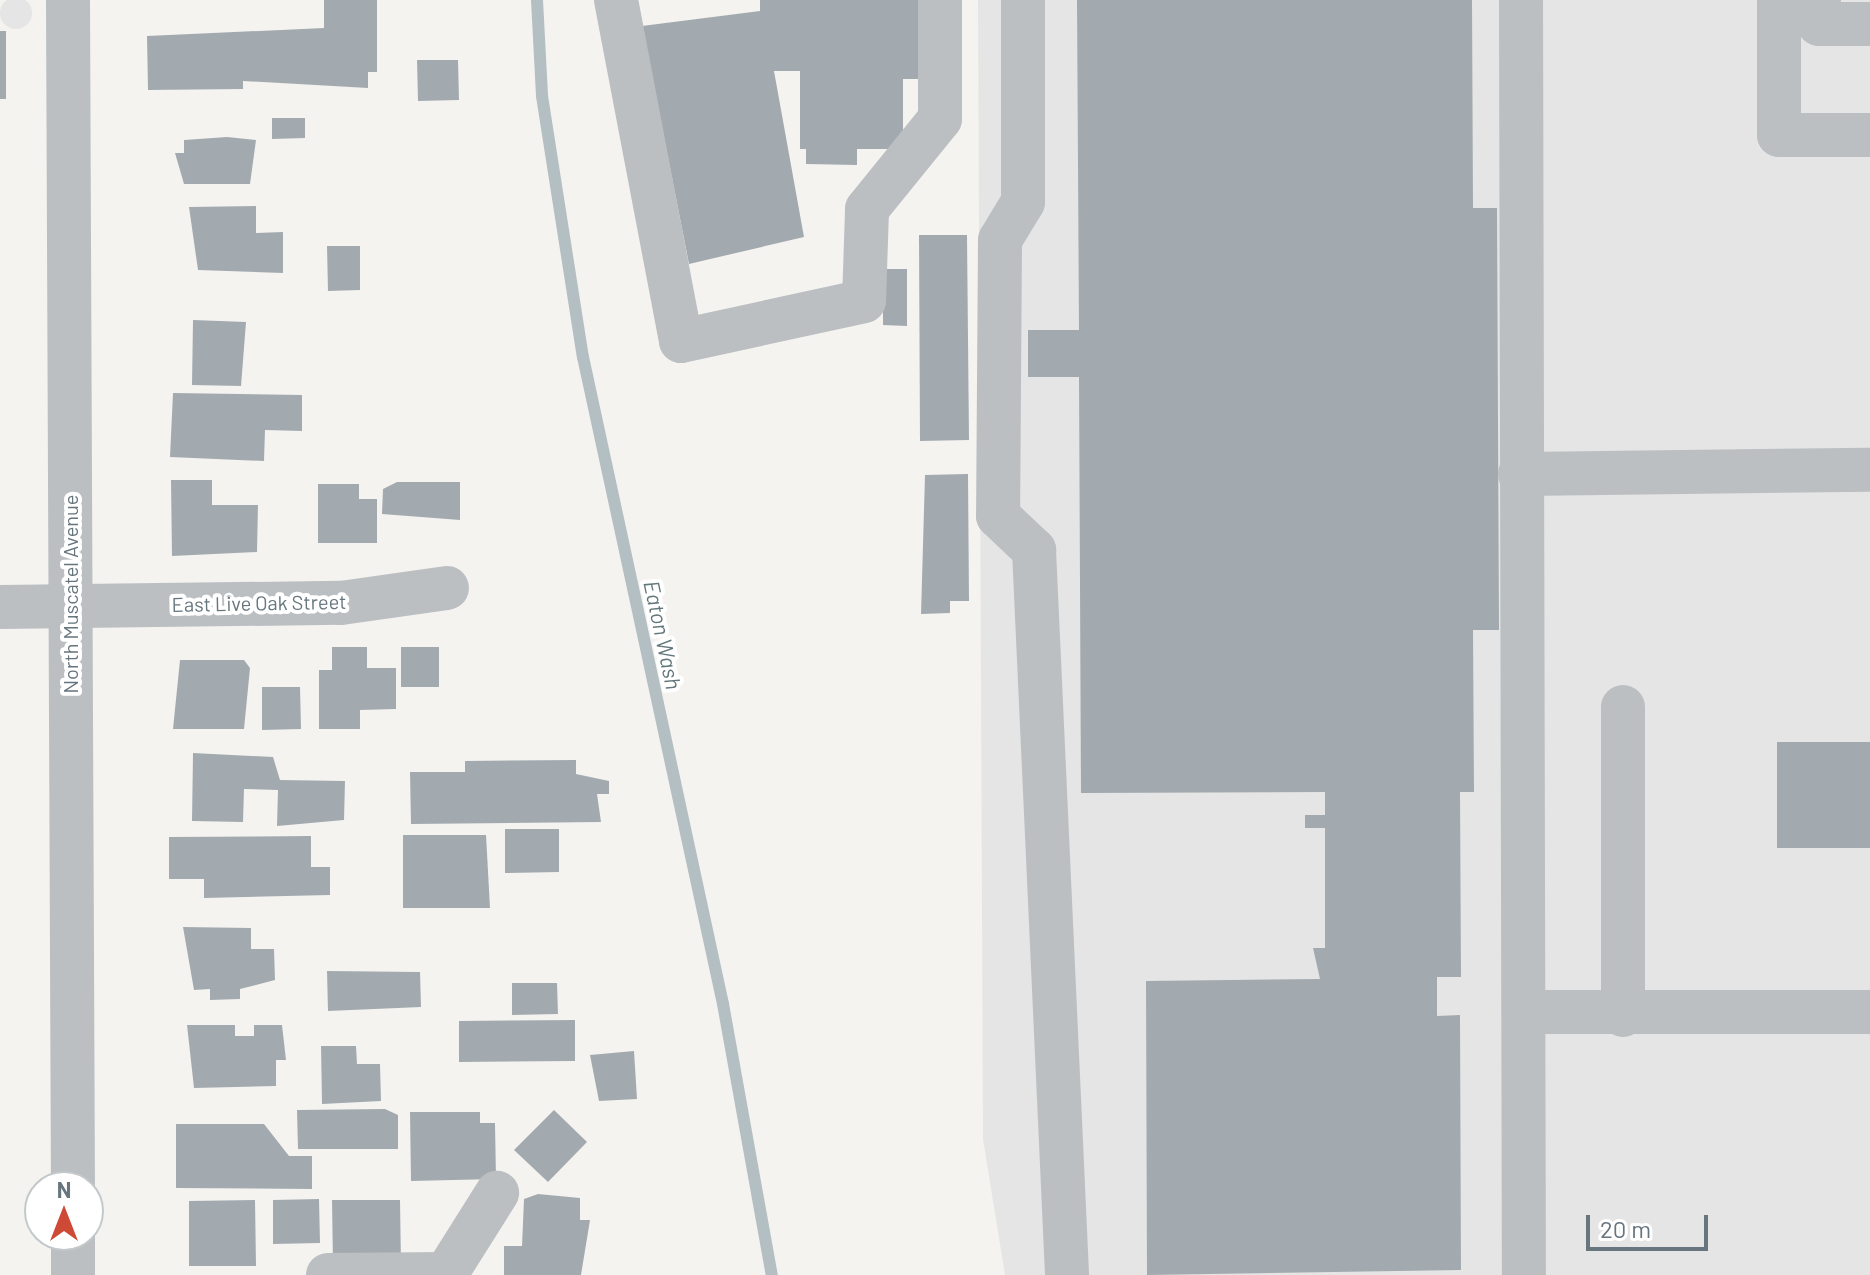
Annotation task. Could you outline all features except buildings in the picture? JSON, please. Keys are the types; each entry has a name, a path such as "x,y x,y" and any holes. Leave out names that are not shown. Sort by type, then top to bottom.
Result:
{"street":[{"name":"North Muscatel Avenue","path":"68,0 73,1171"},
{"path":"616,0 681,341 864,301 867,209 940,119 940,0"},
{"path":"1023,0 1023,202 1000,240 998,516 1034,550 1067,1275"},
{"path":"1521,0 1524,1275"},
{"path":"1779,0 1779,135 1870,135"},
{"path":"1819,0 1819,24 1870,24"},
{"path":"1520,474 1870,470"},
{"name":"East Live Oak Street","path":"0,607 341,603 447,588"},
{"path":"1623,707 1623,1015"},
{"path":"1524,1012 1623,1015 1870,1012"},
{"path":"328,1275 446,1274 497,1193"},
{"path":"73,1251 73,1275"}],"shaded area":[{"path":"16,-3 27,2 32,13 27,24 16,29 5,24 0,13 5,2"},
{"path":"978,0 1870,0 1870,1275 1005,1275 983,1139"}],"waterway":[{"name":"Eaton Wash","path":"537,0 542,96 583,357 723,1004 772,1275"}]}
